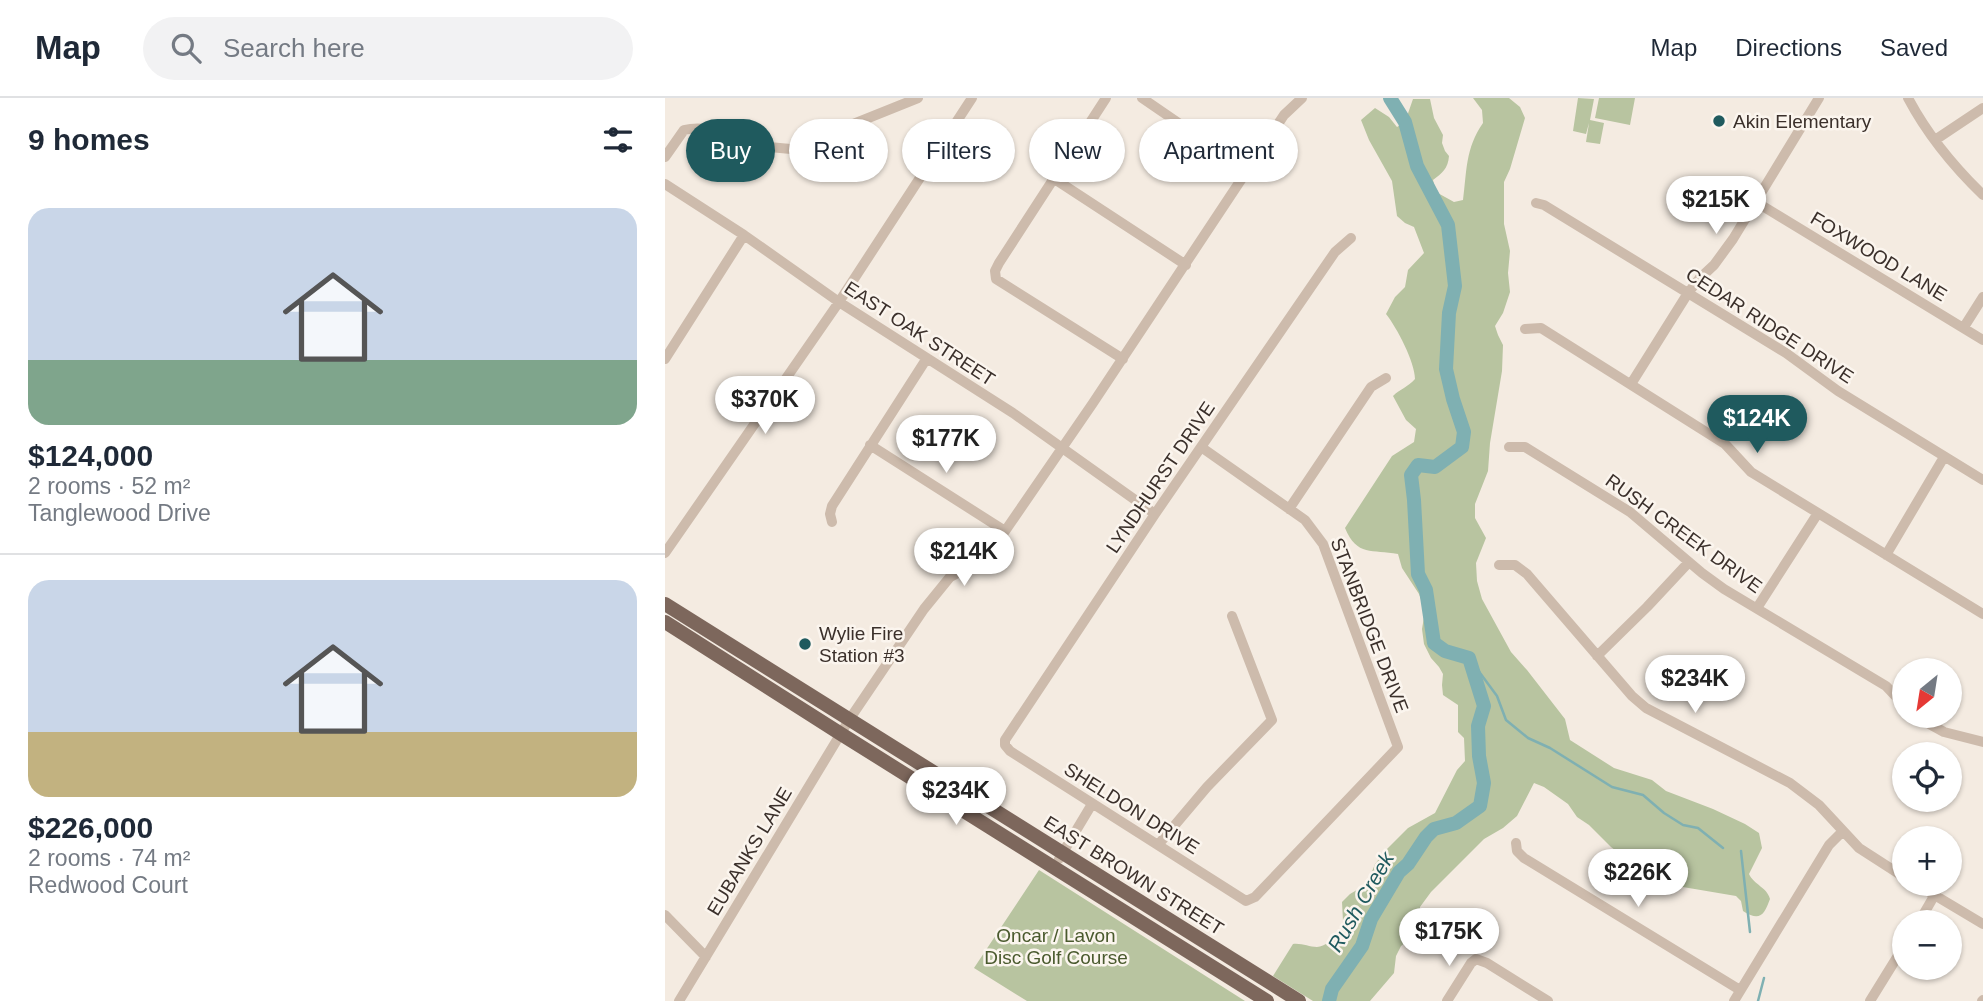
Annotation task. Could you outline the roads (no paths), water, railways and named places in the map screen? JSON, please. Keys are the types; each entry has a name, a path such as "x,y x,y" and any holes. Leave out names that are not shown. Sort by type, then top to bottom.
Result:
{"main road":[{"name":"EAST BROWN STREET","path":"665,604 1299,1001"},
{"name":"EAST BROWN STREET","path":"665,622 1267,1001"}],"street":[{"path":"665,157 684,130 696,127 755,144 791,149 918,98"},
{"path":"665,553 839,302 972,98"},
{"path":"1092,119 1106,98"},
{"path":"1142,98 1173,119"},
{"name":"EUBANKS LANE","path":"1282,119 1302,98"},
{"path":"1630,384 1688,293 1727,248 1819,98"},
{"path":"1908,98 1935,140 1983,195"},
{"path":"1935,140 1983,108"},
{"path":"1050,182 999,263 995,271 996,278 1123,359"},
{"path":"1059,182 1186,265"},
{"name":"EUBANKS LANE","path":"679,1001 849,720 950,577 991,553 1239,182"},
{"name":"EAST OAK STREET","path":"665,184 744,235 839,302 1013,413 1155,514"},
{"name":"FOXWOOD LANE","path":"1756,202 1983,340"},
{"name":"CEDAR RIDGE DRIVE","path":"1536,204 1544,205 1786,353 1838,391 1983,481"},
{"path":"665,359 744,235"},
{"name":"LYNDHURST DRIVE","path":"1005,740 1155,514 1335,252 1351,238"},
{"path":"1964,327 1983,297"},
{"path":"1525,328 1541,328 1725,444 1751,472 1983,614"},
{"path":"832,522 832,506 927,358"},
{"path":"1289,509 1371,387 1386,378"},
{"path":"870,445 1005,531"},
{"name":"STANBRIDGE DRIVE","path":"1201,447 1305,520 1324,544 1398,747 1255,897 1246,901"},
{"name":"RUSH CREEK DRIVE","path":"1509,447 1525,447 1630,512 1724,589 1886,686 1892,692"},
{"path":"1886,555 1944,457"},
{"path":"1757,608 1818,513"},
{"path":"1597,656 1689,562"},
{"path":"1499,565 1515,565 1527,574 1632,696 1646,708 1790,783 1819,805 1859,848 1892,869"},
{"path":"1158,845 1207,787 1272,720 1232,617"},
{"path":"1937,728 1983,742"},
{"name":"SHELDON DRIVE","path":"1005,740 1010,751 1246,901"},
{"path":"1053,867 1092,804"},
{"path":"1734,1001 1829,845 1843,831"},
{"path":"1516,843 1517,851 1524,858 1740,990"},
{"path":"1938,896 1983,924"},
{"path":"665,915 706,957"},
{"path":"1447,1001 1467,968 1476,959 1548,1001"},
{"path":"1870,1001 1892,965"}],"waterway":[{"name":"Rush Creek","path":"1329,1001 1332,989 1362,946 1371,919 1399,872 1434,829 1456,823 1480,806 1484,783 1479,756 1478,726 1484,706 1469,658 1445,651 1434,643 1426,590 1418,574 1411,475 1418,465 1435,467 1462,447 1464,432 1446,369 1449,313 1455,286 1448,225 1417,166 1405,122 1390,98"},
{"path":"1469,658 1497,696 1506,720 1528,738 1550,748 1612,787 1643,795 1664,813 1683,825 1698,828 1723,848"},
{"path":"1741,851 1750,932"},
{"path":"1758,1001 1764,978"}],"place":[{"name":"Akin Elementary","path":"1719,121"},
{"name":"Wylie Fire Station #3","path":"805,644"}],"park label":[{"name":"Oncar / Lavon Disc Golf Course","path":"1056,946"}]}
